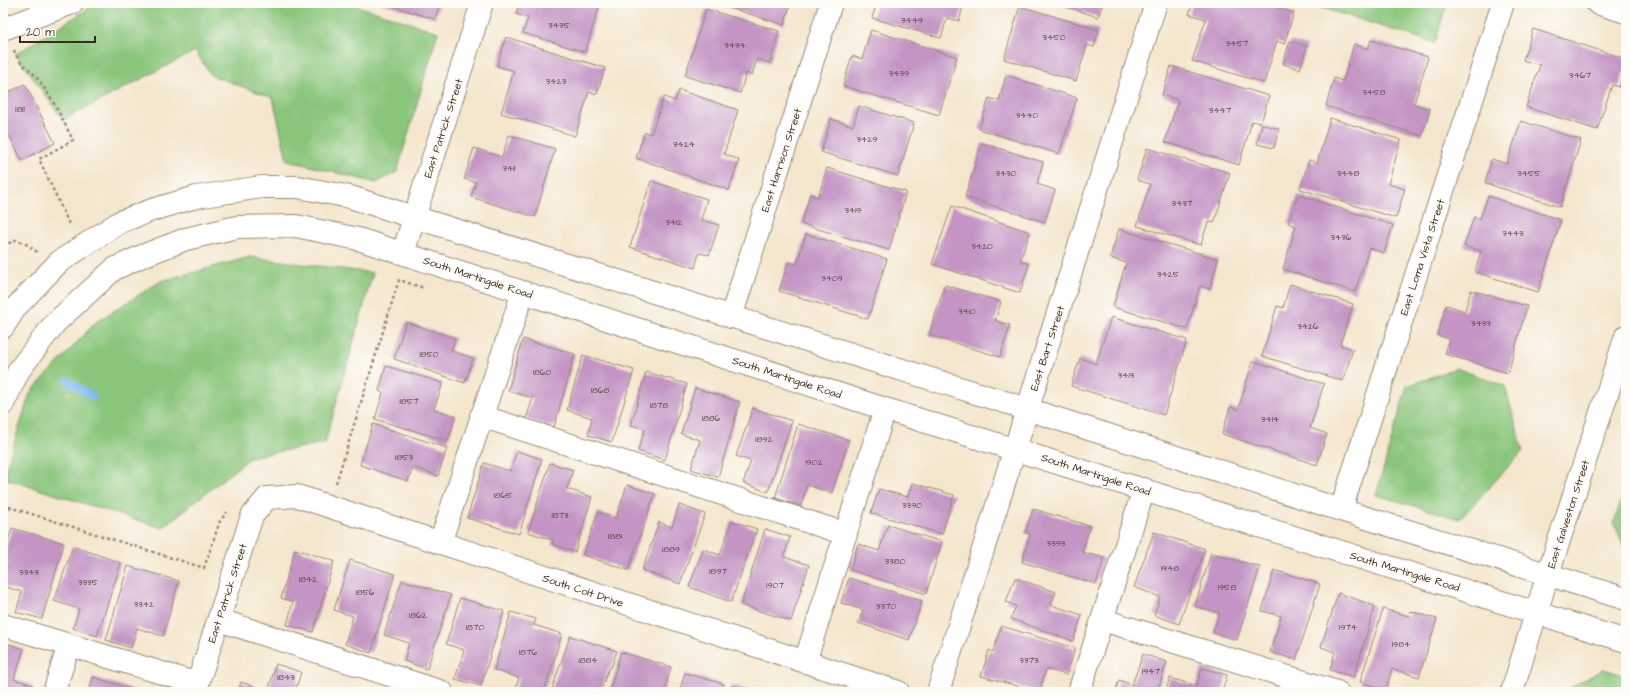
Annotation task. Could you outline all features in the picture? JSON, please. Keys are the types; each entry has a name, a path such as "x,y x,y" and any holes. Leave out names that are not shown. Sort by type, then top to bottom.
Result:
{"street":[{"path":"5,28 72,3"},
{"name":"East Patrick Street","path":"403,253 482,3"},
{"name":"East Harrison Street","path":"731,317 831,3"},
{"name":"East Bart Street","path":"938,692 1156,3"},
{"name":"East Loma Vista Street","path":"1341,510 1503,3"},
{"path":"1597,3 1626,12"},
{"path":"3,327 16,307 59,262 120,222 152,210 196,197 262,187 298,187 350,197 1027,409 1341,510 1626,599"},
{"name":"South Martingale Road","path":"3,404 19,370 55,323 114,269 178,242 237,227 296,226 358,239 403,253 886,409 1626,641"},
{"path":"440,543 523,292"},
{"name":"East Galveston Street","path":"1512,692 1548,574 1626,336"},
{"path":"805,662 886,409"},
{"path":"481,416 846,534"},
{"path":"1079,692 1144,490"},
{"name":"South Colt Drive","path":"267,498 297,496 887,690"},
{"name":"East Patrick Street","path":"196,688 252,516 267,498"},
{"path":"219,620 442,692"},
{"path":"1102,620 1337,692"},
{"path":"3,625 69,645 196,688"},
{"path":"54,692 69,645"}],"path":[{"path":"5,28 19,62 37,77 73,140 39,159 72,232"},
{"path":"333,490 399,280 428,289"},
{"path":"3,467 6,468 3,476"},
{"path":"3,505 204,568 220,521 228,509"}],"green space":[{"path":"97,3 348,3 438,32 397,172 376,183 287,160 273,98 211,75 195,51 63,120 16,54"},
{"path":"1306,3 1447,3 1435,43"},
{"path":"250,257 373,273 325,443 251,457 162,528 3,478 30,393 96,322 161,281"},
{"path":"1456,368 1505,386 1523,451 1460,519 1376,495 1407,386"},
{"path":"1626,484 1626,551 1614,523"},
{"path":"1604,669 1626,676 1626,692 1562,692"}],"building":[{"path":"381,3 440,3 435,19"},
{"path":"519,3 600,3 585,52 523,33 528,18 516,14"},
{"path":"715,3 791,3 784,25"},
{"path":"877,3 964,3 959,21 947,18 941,38 872,18"},
{"path":"1055,3 1103,3 1098,17"},
{"path":"1193,3 1262,3 1294,13 1284,44 1277,41 1264,83 1192,61 1206,19 1189,14"},
{"path":"1020,6 1099,30 1094,47 1087,45 1076,81 1004,59"},
{"path":"706,9 779,31 770,63 757,59 752,75 746,73 740,93 685,76"},
{"path":"1533,29 1626,59 1626,65 1619,87 1612,85 1597,130 1526,107 1540,65 1523,60"},
{"path":"871,30 957,57 939,115 843,86 852,56 862,59"},
{"path":"506,37 605,68 597,94 589,92 575,136 501,113 514,71 497,66"},
{"path":"1371,40 1428,57 1414,104 1430,109 1422,136 1326,106 1334,78 1343,81 1354,44 1368,49"},
{"path":"1290,41 1307,46 1300,69 1283,64"},
{"path":"1171,66 1269,96 1261,123 1252,121 1239,165 1165,142 1178,100 1162,95"},
{"path":"1006,75 1077,98 1059,154 979,129 989,98 999,101"},
{"path":"25,84 55,143 22,160 3,124 3,95"},
{"path":"679,90 738,110 724,154 739,160 729,190 636,158 645,132 651,134 664,97 675,101"},
{"path":"859,106 914,123 898,176 821,152 831,119 853,126"},
{"path":"1330,118 1401,140 1388,184 1405,189 1396,218 1300,189 1309,160 1317,163"},
{"path":"1521,121 1581,140 1560,207 1485,183 1492,159 1507,164"},
{"path":"1262,124 1279,129 1274,148 1257,144"},
{"path":"509,135 555,149 535,217 471,197 476,182 464,179 474,148 502,157"},
{"path":"982,143 1043,162 1037,184 1055,190 1045,222 965,197"},
{"path":"1147,148 1230,173 1214,223 1208,222 1201,245 1137,226 1150,184 1137,180"},
{"path":"827,168 906,192 889,250 801,224 810,194 818,197"},
{"path":"651,181 707,199 701,220 719,225 709,255 699,253 695,268 630,247"},
{"path":"1298,195 1393,225 1384,253 1369,248 1355,292 1283,269 1296,226 1288,223"},
{"path":"1488,196 1561,220 1538,292 1475,272 1481,251 1464,246 1474,217 1480,219"},
{"path":"952,206 1030,232 1020,261 1029,264 1020,293 932,264"},
{"path":"1119,229 1218,259 1210,289 1200,286 1187,329 1113,307 1126,263 1110,258"},
{"path":"806,234 887,259 868,319 779,291 788,262 797,264"},
{"path":"1290,284 1353,304 1340,345 1353,349 1343,381 1262,356 1277,306 1283,308"},
{"path":"945,285 1001,302 995,321 1010,325 1000,357 929,335"},
{"path":"1471,290 1527,306 1508,373 1445,354 1449,339 1437,335 1446,305 1465,311"},
{"path":"1111,317 1187,340 1164,415 1071,386 1080,358 1096,364"},
{"path":"406,322 455,338 451,351 473,358 465,383 394,359"},
{"path":"523,339 575,354 554,427 526,419 533,398 508,391"},
{"path":"583,355 634,370 612,442 588,435 592,418 567,410"},
{"path":"1253,361 1324,384 1310,428 1327,434 1317,465 1222,434 1230,407 1238,410"},
{"path":"386,366 443,383 434,409 456,416 448,441 375,419 383,393 379,391"},
{"path":"646,372 687,384 665,460 638,451 645,429 631,425"},
{"path":"695,388 740,402 718,477 691,469 700,440 681,434"},
{"path":"753,408 792,421 768,492 743,483 751,461 736,456"},
{"path":"373,424 447,448 438,476 413,467 408,481 360,465"},
{"path":"798,424 849,440 832,493 807,485 801,506 775,498"},
{"path":"517,451 542,459 519,534 467,518 484,463 510,471"},
{"path":"550,463 573,470 567,489 592,497 575,552 552,544 553,540 528,532"},
{"path":"912,483 954,495 942,534 871,513 879,489 908,497"},
{"path":"627,485 655,494 628,570 583,555 598,512 616,518"},
{"path":"679,505 705,514 680,584 642,570 659,522 672,527"},
{"path":"1033,509 1090,526 1082,552 1104,558 1096,584 1022,562 1030,534 1025,533"},
{"path":"732,521 757,529 731,602 689,587 703,549 720,555"},
{"path":"888,525 942,542 926,594 850,570 858,544 879,551"},
{"path":"12,528 64,543 42,619 16,612 22,592 3,586 3,558"},
{"path":"765,529 790,537 784,557 809,565 791,621 741,605"},
{"path":"1154,532 1205,549 1179,624 1154,615 1160,597 1134,587"},
{"path":"73,546 121,563 97,636 73,628 79,609 54,601"},
{"path":"295,549 334,561 313,632 287,625 293,602 281,598"},
{"path":"1211,553 1260,567 1237,640 1213,633 1219,613 1195,606"},
{"path":"350,560 395,574 371,653 345,644 353,616 334,610"},
{"path":"128,566 179,581 163,636 137,628 131,648 106,640"},
{"path":"1274,570 1320,584 1296,660 1270,652 1281,616 1262,611"},
{"path":"849,578 922,601 909,640 858,623 863,610 841,603"},
{"path":"1015,578 1056,592 1051,605 1082,615 1073,641 1011,619 1016,606 1006,602"},
{"path":"402,580 451,595 427,669 404,661 409,643 384,635"},
{"path":"1338,593 1375,606 1354,677 1330,670 1335,652 1321,647"},
{"path":"460,598 504,611 481,686 455,679 464,650 446,644"},
{"path":"1383,609 1409,616 1410,611 1437,619 1419,677 1392,669 1386,690 1360,682"},
{"path":"511,612 536,619 534,625 562,634 544,692 515,692 519,678 494,670"},
{"path":"1001,626 1075,648 1067,675 1046,669 1039,692 981,676 989,650 993,652"},
{"path":"570,636 617,651 600,692 551,692"},
{"path":"3,642 24,649 14,679 33,685 31,692 3,692"},
{"path":"621,652 671,667 664,692 609,692"},
{"path":"1143,654 1167,662 1157,692 1115,692 1119,680 1132,685"},
{"path":"276,664 301,672 295,692 238,692 241,682 268,691"},
{"path":"1202,668 1227,675 1222,692 1165,692 1170,678 1196,686"},
{"path":"685,673 724,684 721,692 679,692"},
{"path":"93,677 142,692 89,692"},
{"path":"732,685 754,692 730,692"}],"waterway":[{"path":"68,381 93,397"}]}
